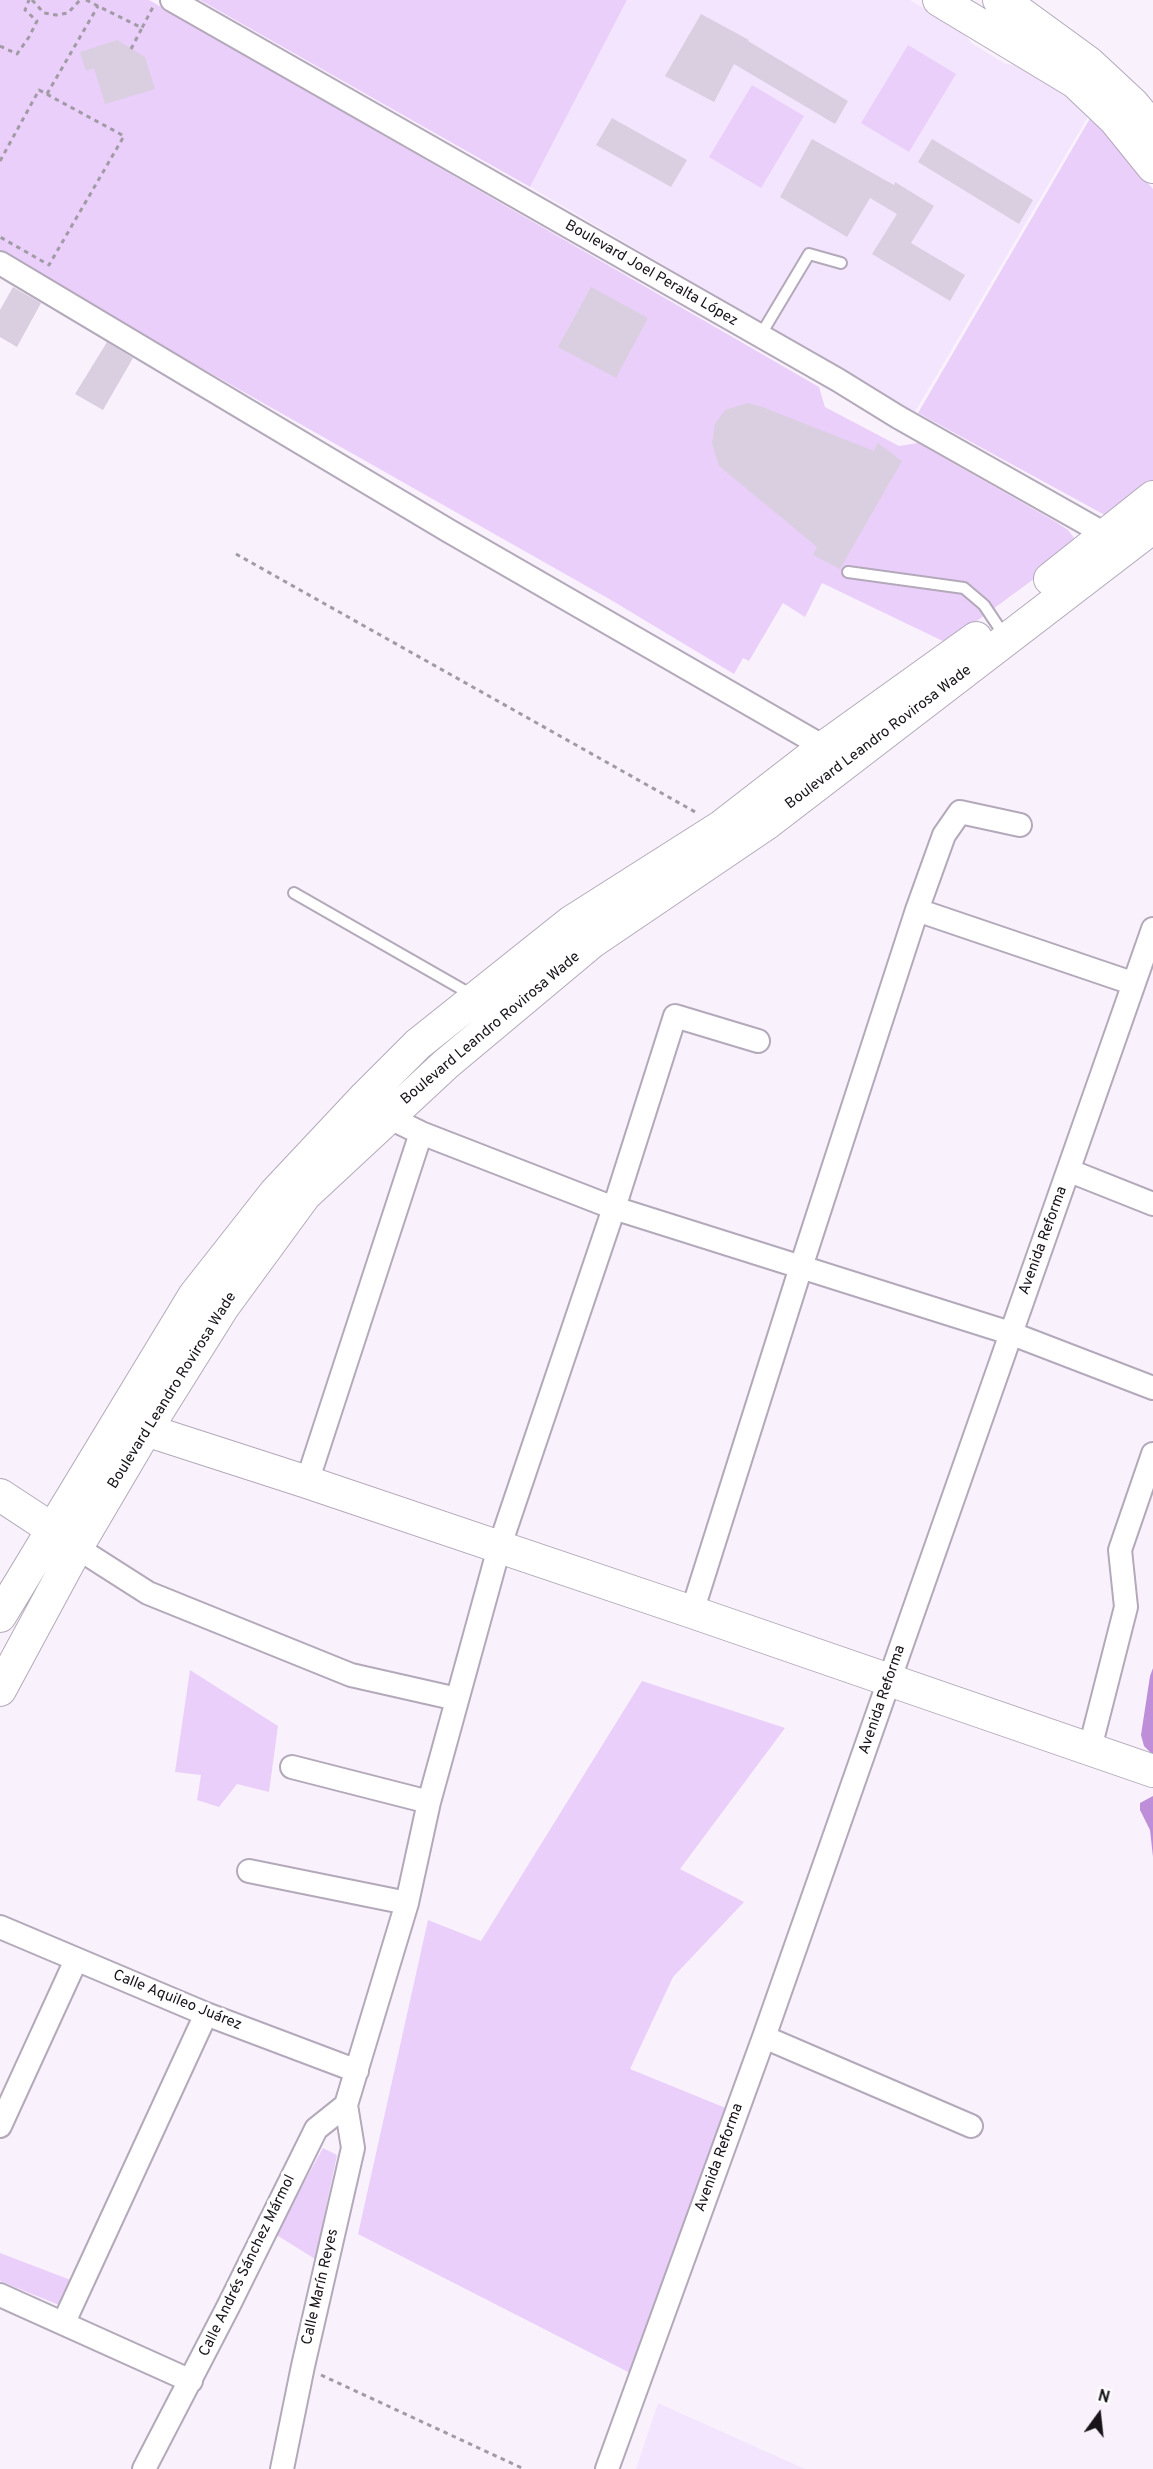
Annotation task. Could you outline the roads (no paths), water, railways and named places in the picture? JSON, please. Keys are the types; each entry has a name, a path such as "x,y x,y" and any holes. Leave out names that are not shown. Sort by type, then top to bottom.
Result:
{"main road":[{"path":"939,0 1075,82 1115,120 1153,167"},
{"path":"1011,3 1089,63 1133,104 1153,128"},
{"name":"Boulevard Leandro Rovirosa Wade","path":"0,1616 52,1529 223,1307 305,1195 446,1064 582,932 824,747 1000,631 1130,535 1153,497"},
{"name":"Boulevard Leandro Rovirosa Wade","path":"0,1690 76,1549 194,1296 275,1193 366,1096 418,1044 477,997 582,932 766,824 980,661 1000,631"},
{"path":"134,1423 1139,1766"},
{"path":"0,1495 52,1529"}],"street":[{"name":"Boulevard Joel Peralta López","path":"172,0 838,380 898,417 1130,535"},
{"path":"997,35 1011,3"},
{"path":"0,263 448,531 824,747"},
{"path":"692,1612 801,1267 917,910 944,835 960,812 1020,825"},
{"path":"917,910 1132,983"},
{"name":"Avenida Reforma","path":"607,2469 891,1680 1010,1334 1070,1172 1132,983 1148,959 1153,929"},
{"path":"346,2105 406,1903 429,1802 499,1548 614,1208 675,1016 758,1041"},
{"path":"366,1096 388,1117 421,1133 614,1208 1010,1334 1153,1388"},
{"path":"307,1482 421,1133"},
{"path":"1070,1172 1153,1204"},
{"path":"1090,1748 1126,1607 1120,1550 1153,1454"},
{"path":"52,1529 76,1549 148,1593 351,1675 457,1699"},
{"path":"292,1767 429,1802"},
{"path":"249,1871 406,1903"},
{"name":"Calle Aquileo Juárez","path":"0,1927 206,2014 357,2070"},
{"path":"0,2126 76,1960"},
{"path":"64,2322 206,2014"},
{"path":"764,2037 971,2126"},
{"name":"Calle Marín Reyes","path":"282,2469 353,2148 346,2105"},
{"name":"Calle Andrés Sánchez Mármol","path":"144,2469 191,2381 316,2129 346,2105"},
{"path":"0,2295 191,2381"}],"lane":[{"path":"760,336 808,254 841,263"},
{"path":"848,572 964,588 984,605 1000,631"},
{"path":"294,894 477,997"}]}
